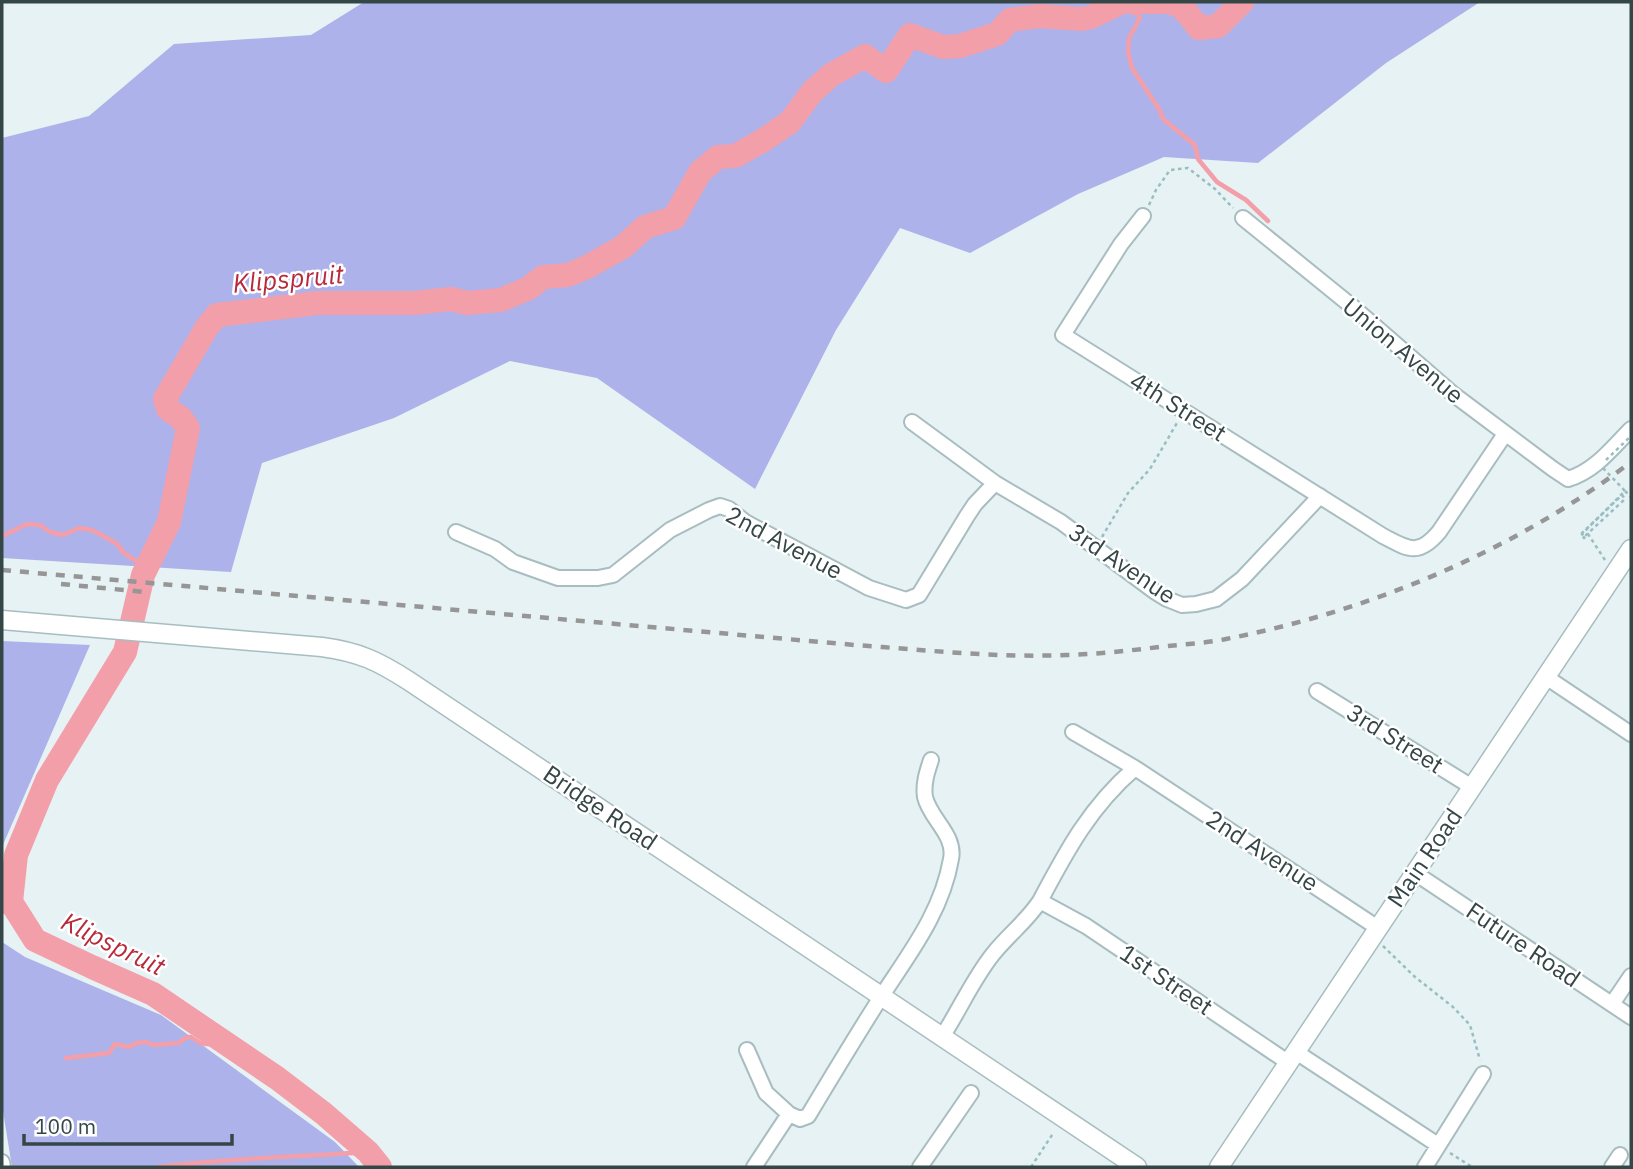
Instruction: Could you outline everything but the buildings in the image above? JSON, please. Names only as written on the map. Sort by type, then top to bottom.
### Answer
[{"type":"street","name":"4th Street","points":[[1143,216],[1121,244],[1063,335],[1382,536],[1409,549],[1419,549],[1429,544],[1505,434]]},
{"type":"street","name":"Union Avenue","points":[[1243,218],[1454,394],[1568,479],[1594,466],[1631,429]]},
{"type":"street","name":"3rd Avenue","points":[[912,422],[995,483],[1061,522],[1167,599],[1181,605],[1216,598],[1242,579],[1320,496]]},
{"type":"street","name":"2nd Avenue","points":[[456,532],[495,549],[513,562],[558,578],[598,578],[613,575],[670,530],[720,506],[869,588],[906,600],[919,595],[971,510],[995,483]]},
{"type":"street","name":"Main Road","points":[[1219,1167],[1631,549]]},
{"type":"street","name":"Bridge Road","points":[[2,620],[323,648],[375,661],[409,681],[1137,1167]]},
{"type":"street","points":[[1546,677],[1631,734]]},
{"type":"street","name":"3rd Street","points":[[1317,691],[1472,787]]},
{"type":"street","name":"2nd Avenue","points":[[1073,732],[1135,768],[1376,932]]},
{"type":"street","points":[[747,1051],[766,1093],[789,1114],[800,1119],[808,1116],[928,924],[951,862],[951,846],[925,798],[925,777],[931,760]]},
{"type":"street","points":[[942,1037],[978,974],[1041,901],[1083,824],[1107,795],[1135,768]]},
{"type":"street","name":"Future Road","points":[[1415,873],[1631,1017]]},
{"type":"street","name":"1st Street","points":[[1041,901],[1086,926],[1292,1057],[1438,1145]]},
{"type":"street","points":[[1612,1004],[1631,976]]},
{"type":"street","points":[[1425,1167],[1483,1074]]},
{"type":"street","points":[[920,1167],[971,1093]]},
{"type":"street","points":[[754,1167],[789,1114]]},
{"type":"path","points":[[1143,216],[1170,170],[1188,168],[1215,189],[1243,218]]},
{"type":"path","points":[[1096,548],[1128,493],[1150,469],[1184,411]]},
{"type":"path","points":[[1606,460],[1631,436]]},
{"type":"path","points":[[1603,468],[1631,497]]},
{"type":"path","points":[[1617,570],[1607,563],[1588,534],[1584,538],[1581,534],[1589,526],[1597,519],[1606,511],[1622,495],[1625,499],[1584,537],[1582,534],[1599,517],[1608,508],[1625,491]]},
{"type":"path","points":[[1376,932],[1406,968],[1454,1007],[1471,1025],[1483,1074]]},
{"type":"path","points":[[1031,1167],[1063,1118]]},
{"type":"path","points":[[1438,1145],[1472,1167]]},
{"type":"shaded area","points":[[364,2],[1480,2],[1386,63],[1258,163],[1164,157],[1078,194],[970,253],[900,228],[836,330],[755,489],[597,378],[510,361],[394,418],[262,463],[231,572],[2,558],[2,138],[89,116],[174,44],[311,35]]},
{"type":"shaded area","points":[[2,641],[90,645],[2,847]]},
{"type":"shaded area","points":[[2,942],[25,957],[161,1015],[335,1142],[359,1167],[12,1167],[2,1105]]},
{"type":"waterway","name":"Klipspruit","points":[[1107,10],[1111,2]]},
{"type":"waterway","points":[[1124,2],[1140,18],[1129,38],[1128,52],[1132,68],[1163,119],[1195,145],[1198,159],[1217,182],[1246,200],[1268,221]]},
{"type":"waterway","name":"Klipspruit","points":[[380,1167],[368,1152],[323,1113],[277,1078],[153,994],[35,940],[11,902],[16,855],[47,780],[125,652],[143,575],[169,522],[188,428],[181,418],[168,409],[165,399],[207,327],[217,315],[317,303],[414,303],[451,299],[467,303],[501,300],[529,288],[543,277],[568,275],[623,247],[645,227],[674,218],[700,172],[718,157],[735,156],[790,122],[812,92],[831,75],[865,56],[886,71],[910,35],[943,47],[960,46],[997,34],[1010,20],[1040,16],[1081,19],[1124,2],[1171,2],[1184,9],[1199,28],[1218,26],[1242,2]]},
{"type":"waterway","points":[[2,536],[27,524],[40,525],[50,532],[63,535],[79,528],[92,530],[116,543],[124,553],[147,568]]},
{"type":"waterway","points":[[2,912],[15,908]]},
{"type":"waterway","points":[[66,1058],[109,1053],[115,1044],[129,1047],[147,1042],[153,1045],[179,1043],[191,1037],[200,1043],[226,1044]]},
{"type":"waterway","points":[[158,1167],[368,1152]]},
{"type":"railway","points":[[2,570],[855,645],[1014,655],[1092,654],[1226,639],[1334,612],[1387,594],[1489,550],[1539,523],[1631,462]]},
{"type":"railway","points":[[61,584],[145,592]]}]
